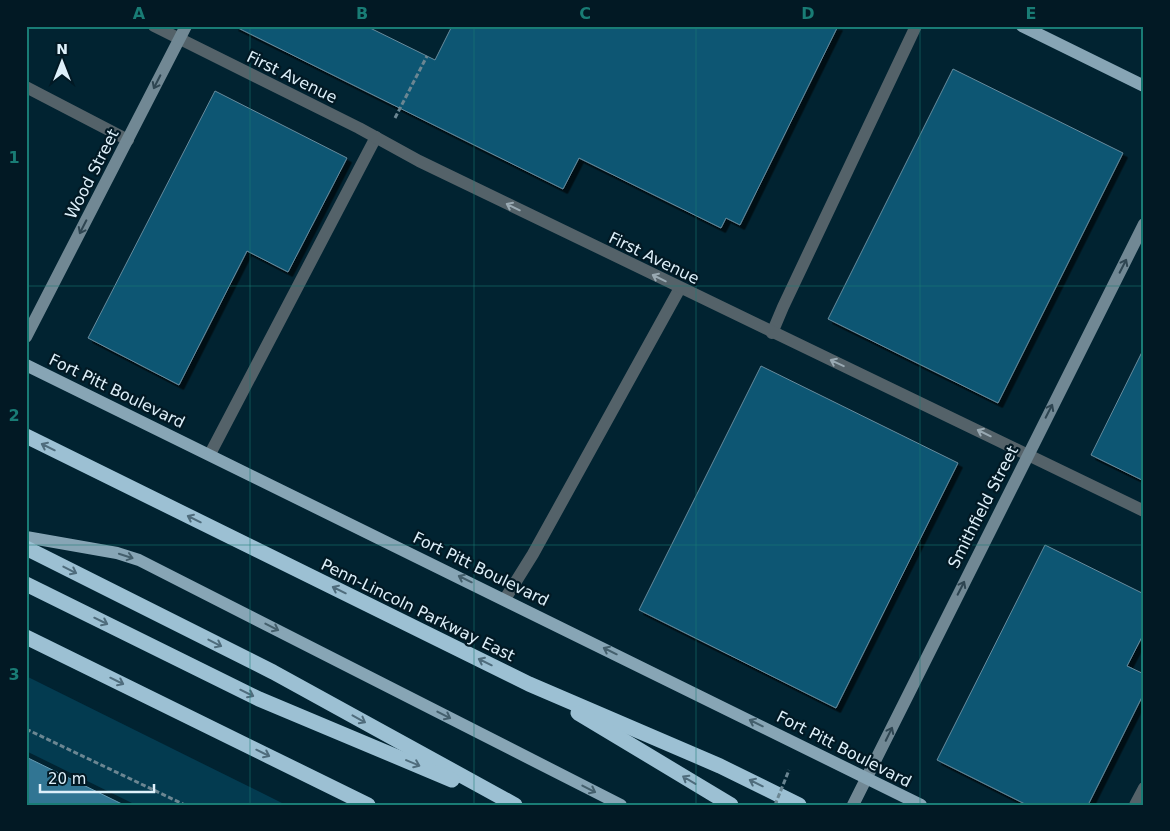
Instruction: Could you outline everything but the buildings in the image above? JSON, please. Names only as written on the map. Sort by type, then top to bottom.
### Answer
[{"type":"highway","name":"Penn-Lincoln Parkway East","points":[[26,436],[529,684],[720,766],[799,805]]},
{"type":"highway","points":[[26,548],[273,672],[513,805]]},
{"type":"highway","points":[[26,584],[260,699],[513,805]]},
{"type":"highway","points":[[26,637],[368,805]]},
{"type":"highway","points":[[529,684],[731,805]]},
{"type":"main road","name":"Wood Street","points":[[26,338],[186,26]]},
{"type":"main road","points":[[1022,26],[1144,86]]},
{"type":"main road","name":"Smithfield Street","points":[[853,803],[1144,224]]},
{"type":"main road","name":"Fort Pitt Boulevard","points":[[26,365],[920,805]]},
{"type":"main road","points":[[26,538],[117,553],[139,560],[621,805]]},
{"type":"street","name":"First Avenue","points":[[154,26],[380,139],[419,161],[1144,511]]},
{"type":"street","points":[[772,333],[916,26]]},
{"type":"street","points":[[26,87],[128,140]]},
{"type":"street","points":[[210,454],[380,139]]},
{"type":"street","points":[[505,600],[533,554],[680,288]]},
{"type":"street","points":[[1135,805],[1144,788]]},
{"type":"path","points":[[380,139],[427,56]]},
{"type":"path","points":[[26,729],[185,805]]},
{"type":"path","points":[[775,805],[789,770]]},
{"type":"shaded area","points":[[26,676],[286,805],[136,805],[26,751]]},
{"type":"shaded area","points":[[26,757],[124,805],[26,805]]}]
